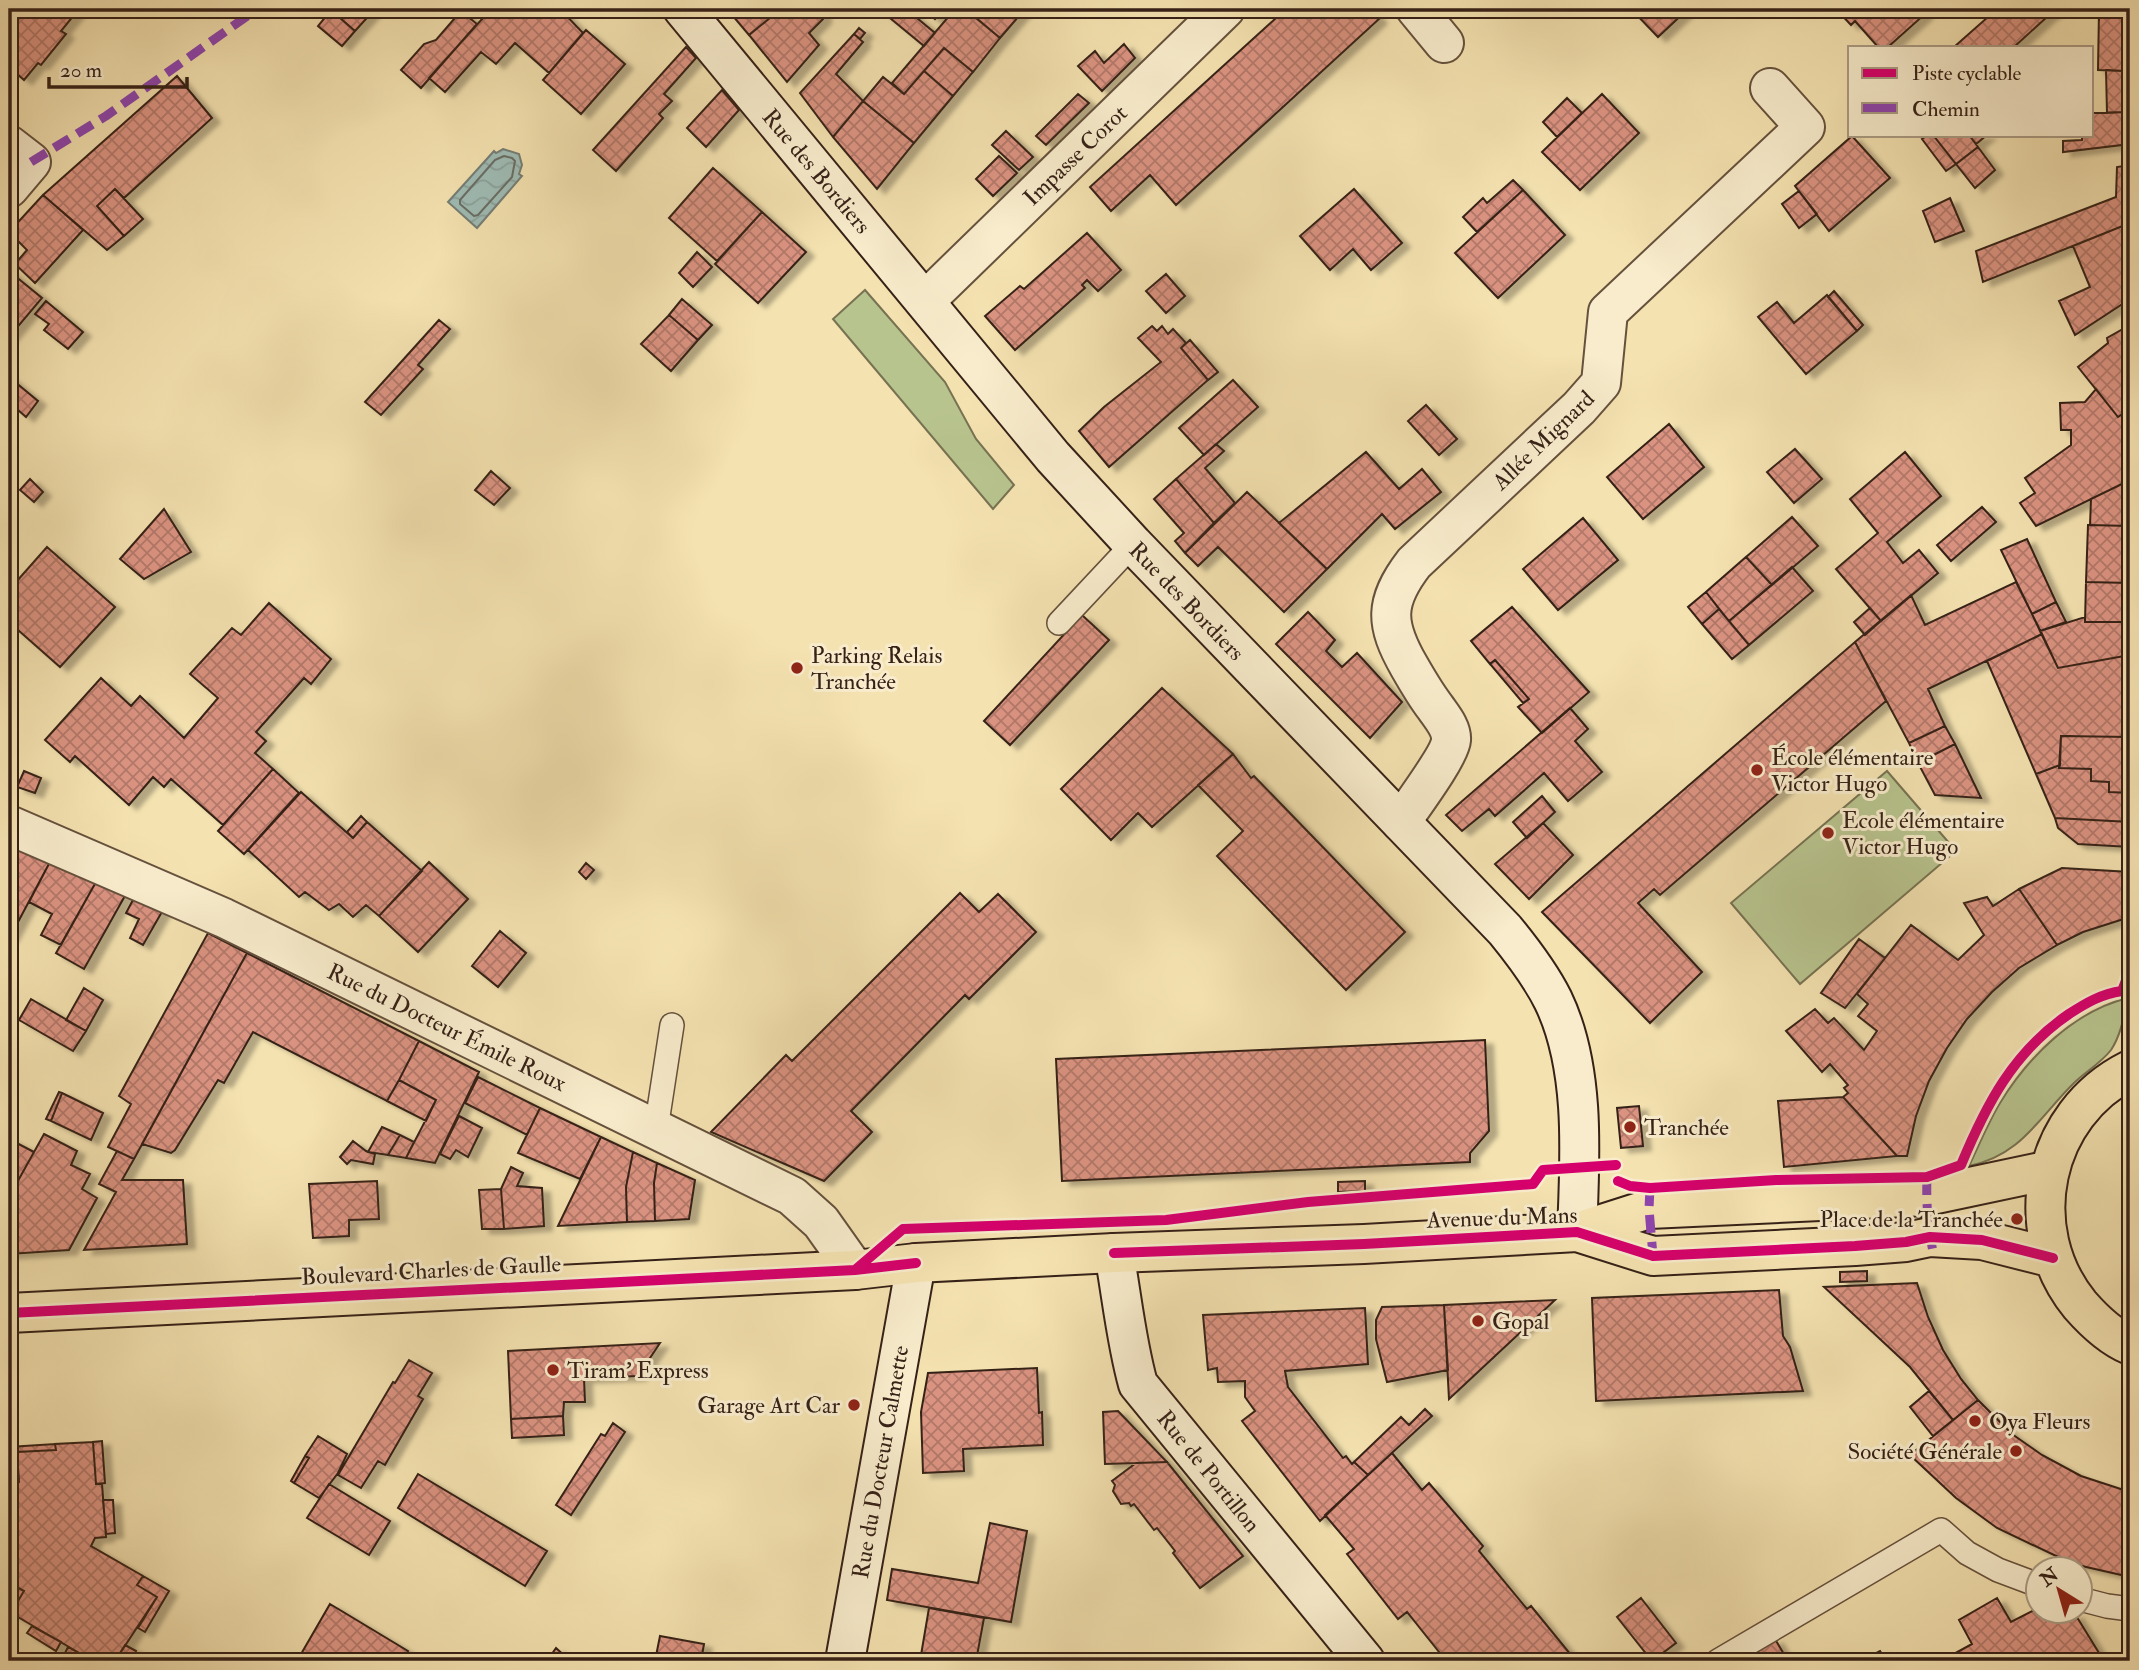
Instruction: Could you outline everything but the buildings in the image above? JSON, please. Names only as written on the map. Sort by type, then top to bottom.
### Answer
[{"type":"main road","points":[[2129,1069],[2086,1102],[2070,1123],[2050,1170],[2045,1199],[2046,1229],[2053,1258],[2069,1291],[2092,1319],[2130,1345]]},
{"type":"main road","name":"Avenue du Mans","points":[[855,1270],[916,1263],[1577,1232],[1649,1209],[1927,1196],[2050,1170]]},
{"type":"main road","name":"Avenue du Mans","points":[[1577,1232],[1653,1256],[1855,1246],[1906,1242],[1930,1237],[1982,1240],[2053,1258]]},
{"type":"main road","name":"Boulevard Charles de Gaulle","points":[[9,1313],[855,1270]]},
{"type":"street","name":"Rue des Bordiers","points":[[683,9],[1068,474],[1505,929],[1533,965],[1554,1001],[1568,1041],[1577,1089],[1577,1232]]},
{"type":"street","name":"Impasse Corot","points":[[925,301],[1225,9]]},
{"type":"street","points":[[1416,9],[1444,43]]},
{"type":"street","name":"Allée Mignard","points":[[1401,822],[1446,754],[1451,739],[1447,724],[1426,695],[1395,641],[1391,620],[1392,602],[1399,582],[1414,563],[1579,408],[1601,383],[1608,312],[1805,127],[1770,88]]},
{"type":"street","name":"Rue du Docteur Émile Roux","points":[[9,825],[224,918],[792,1196],[821,1222],[855,1270]]},
{"type":"street","name":"Rue de Portillon","points":[[1114,1253],[1129,1352],[1138,1384],[1365,1661]]},
{"type":"street","name":"Rue du Docteur Calmette","points":[[845,1661],[916,1263]]},
{"type":"lane","points":[[1059,623],[1133,544]]},
{"type":"lane","points":[[656,1129],[672,1024]]},
{"type":"lane","points":[[1718,1661],[1941,1530],[1967,1553],[1998,1570],[2024,1580]]},
{"type":"lane","points":[[2094,1603],[2130,1609]]},
{"type":"green space","points":[[865,290],[945,382],[976,439],[1014,485],[993,509],[833,319]]},
{"type":"green space","points":[[1887,771],[1956,851],[1800,984],[1731,903]]},
{"type":"green space","points":[[2128,998],[2120,1032],[2107,1055],[2074,1083],[2016,1144],[1987,1161],[1969,1166],[2000,1103],[2039,1053],[2054,1038],[2089,1013]]},
{"type":"water","points":[[503,149],[519,154],[522,165],[519,174],[522,176],[477,228],[448,202],[494,151],[496,153]]},
{"type":"marked path","points":[[31,162],[106,116],[257,9]]},
{"type":"marked path","points":[[1927,1177],[1928,1217],[1934,1256]]},
{"type":"marked path","points":[[1650,1188],[1653,1256]]},
{"type":"cycle path","points":[[1618,1181],[1630,1186],[1650,1188],[1776,1180],[1927,1177],[1961,1165],[1991,1101],[2003,1081],[2032,1045],[2069,1014],[2107,994],[2122,991],[2130,970]]},
{"type":"cycle path","points":[[855,1270],[903,1229],[1166,1220],[1308,1202],[1533,1184],[1543,1170],[1616,1165]]},
{"type":"cycle path","points":[[1114,1253],[1364,1244],[1577,1232],[1653,1256],[1855,1246],[1906,1242],[1930,1237],[1982,1240],[2053,1258]]},
{"type":"cycle path","points":[[9,1313],[855,1270],[916,1263]]},
{"type":"place","name":"Parking Relais Tranchée","points":[[797,668]]},
{"type":"place","name":"École élémentaire Victor Hugo","points":[[1757,770]]},
{"type":"place","name":"Ecole élémentaire Victor Hugo","points":[[1828,833]]},
{"type":"place","name":"Tranchée","points":[[1630,1127]]},
{"type":"place","name":"Place de la Tranchée","points":[[2017,1219]]},
{"type":"place","name":"Gopal","points":[[1478,1321]]},
{"type":"place","name":"Tiram' Express","points":[[553,1370]]},
{"type":"place","name":"Garage Art Car","points":[[854,1405]]},
{"type":"place","name":"Oya Fleurs","points":[[1975,1421]]},
{"type":"place","name":"Société Générale","points":[[2016,1451]]}]
